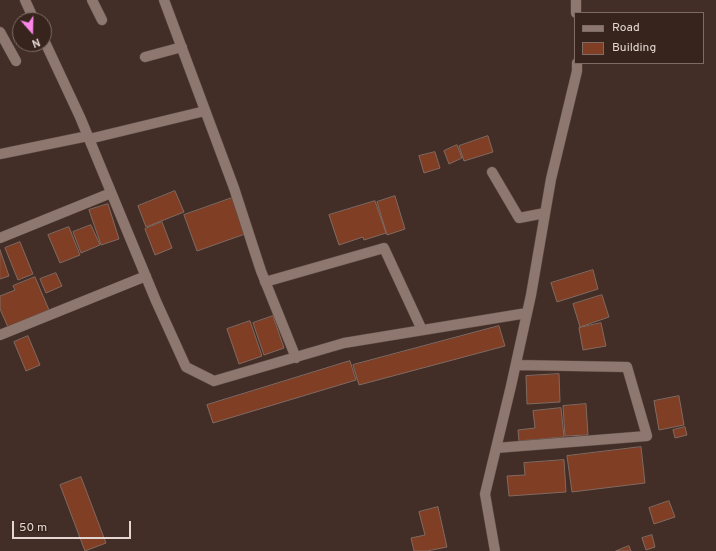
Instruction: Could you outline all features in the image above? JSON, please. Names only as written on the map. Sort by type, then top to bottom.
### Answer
[{"type":"street","points":[[25,0],[30,12]]},
{"type":"street","points":[[92,0],[102,20]]},
{"type":"street","points":[[164,0],[234,188],[265,282],[296,358]]},
{"type":"street","points":[[576,0],[576,12]]},
{"type":"street","points":[[0,32],[16,61]]},
{"type":"street","points":[[145,57],[182,47]]},
{"type":"street","points":[[49,52],[112,192],[146,276],[186,367],[214,381],[344,343],[527,313]]},
{"type":"street","points":[[495,551],[485,494],[516,365],[551,179],[577,71],[576,64]]},
{"type":"street","points":[[0,154],[88,137],[205,111]]},
{"type":"street","points":[[492,172],[519,218],[545,213]]},
{"type":"street","points":[[0,238],[112,192]]},
{"type":"street","points":[[265,282],[384,248],[422,330]]},
{"type":"street","points":[[0,335],[146,276]]},
{"type":"street","points":[[496,448],[647,436],[627,367],[516,365]]},
{"type":"building","points":[[488,136],[493,152],[464,161],[459,146]]},
{"type":"building","points":[[457,145],[462,158],[449,164],[444,151]]},
{"type":"building","points":[[435,152],[440,168],[424,173],[419,156]]},
{"type":"building","points":[[175,191],[184,212],[146,227],[138,206]]},
{"type":"building","points":[[395,196],[405,229],[387,235],[377,202]]},
{"type":"building","points":[[232,198],[245,234],[197,251],[184,215]]},
{"type":"building","points":[[375,201],[386,233],[364,240],[363,237],[339,245],[329,215]]},
{"type":"building","points":[[108,204],[119,239],[101,245],[89,210]]},
{"type":"building","points":[[162,222],[172,248],[155,255],[145,229]]},
{"type":"building","points":[[91,225],[100,245],[81,253],[73,232]]},
{"type":"building","points":[[69,227],[80,255],[60,263],[48,235]]},
{"type":"building","points":[[20,242],[33,274],[18,280],[5,248]]},
{"type":"building","points":[[0,250],[9,276],[0,279]]},
{"type":"building","points":[[593,270],[598,289],[557,302],[551,283]]},
{"type":"building","points":[[56,273],[62,286],[46,293],[40,279]]},
{"type":"building","points":[[35,277],[49,310],[8,327],[0,309],[0,296],[15,290],[13,286]]},
{"type":"building","points":[[602,295],[609,317],[580,327],[573,304]]},
{"type":"building","points":[[273,316],[284,348],[264,355],[253,323]]},
{"type":"building","points":[[250,321],[262,356],[239,364],[227,329]]},
{"type":"building","points":[[601,323],[606,346],[583,350],[579,328]]},
{"type":"building","points":[[499,326],[505,346],[359,385],[353,365]]},
{"type":"building","points":[[28,336],[40,365],[26,371],[14,342]]},
{"type":"building","points":[[350,361],[356,380],[213,423],[207,405]]},
{"type":"building","points":[[559,374],[560,402],[527,404],[526,376]]},
{"type":"building","points":[[679,396],[684,425],[659,430],[654,401]]},
{"type":"building","points":[[586,404],[588,435],[565,436],[563,406]]},
{"type":"building","points":[[561,408],[564,437],[519,441],[518,430],[535,428],[533,411]]},
{"type":"building","points":[[685,427],[687,435],[675,438],[673,430]]},
{"type":"building","points":[[641,447],[645,483],[572,492],[567,456]]},
{"type":"building","points":[[564,460],[566,492],[509,496],[507,476],[525,475],[524,463]]},
{"type":"building","points":[[81,477],[106,543],[85,551],[60,485]]},
{"type":"building","points":[[669,501],[675,517],[654,524],[649,508]]},
{"type":"building","points":[[438,507],[447,547],[427,551],[414,551],[411,538],[425,535],[419,512]]},
{"type":"building","points":[[652,535],[655,547],[646,550],[642,538]]},
{"type":"building","points":[[629,546],[631,551],[616,551]]}]
